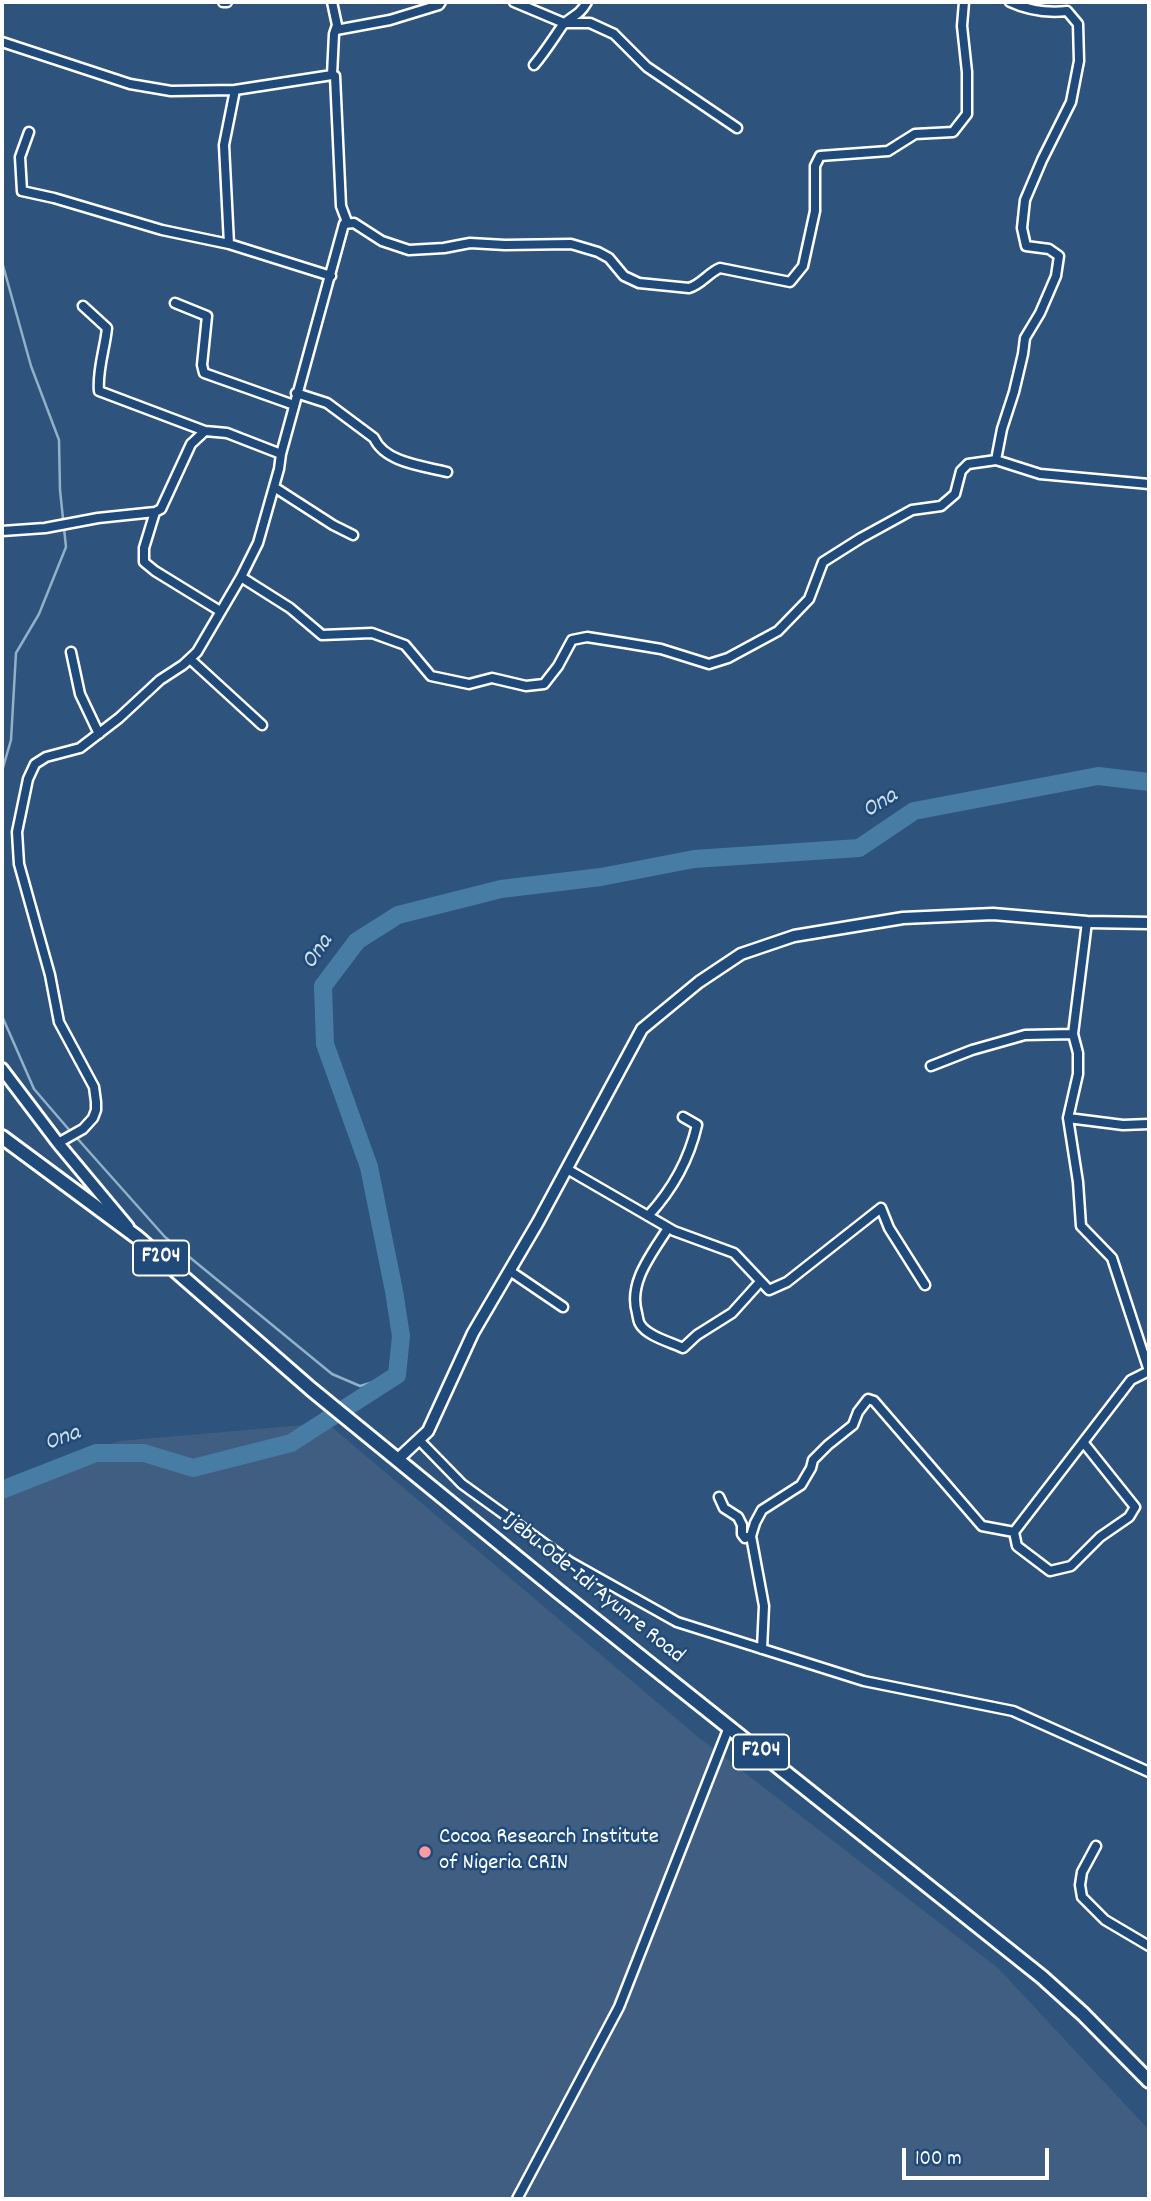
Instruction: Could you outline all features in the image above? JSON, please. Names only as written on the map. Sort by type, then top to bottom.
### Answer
[{"type":"main road","points":[[2,1069],[58,1143],[137,1237]]},
{"type":"main road","name":"Ijebu Ode-Idi Ayunre Road","points":[[2,1137],[137,1237],[311,1389],[558,1591],[1042,1977],[1149,2081]]},
{"type":"street","points":[[332,2],[336,30],[332,75],[335,76],[341,206],[347,222]]},
{"type":"street","points":[[336,30],[390,20],[439,5],[441,2]]},
{"type":"street","points":[[514,2],[564,23],[590,23],[614,34],[647,67],[737,128]]},
{"type":"street","points":[[534,65],[549,48],[564,23],[580,14],[587,2]]},
{"type":"street","points":[[347,222],[354,223],[387,244],[409,250],[470,243],[571,244],[609,258],[624,276],[639,283],[690,288],[720,268],[790,282],[803,266],[815,212],[815,166],[820,156],[888,151],[915,134],[953,132],[967,114],[967,72],[962,26],[964,2]]},
{"type":"street","points":[[996,460],[1023,354],[1024,338],[1040,313],[1056,276],[1059,256],[1049,249],[1026,246],[1022,228],[1025,200],[1071,102],[1079,61],[1078,24],[1067,11],[1049,13],[1010,2]]},
{"type":"street","points":[[2,42],[130,84],[171,91],[235,90],[332,75]]},
{"type":"street","points":[[229,244],[224,145],[235,90]]},
{"type":"street","points":[[29,132],[20,157],[22,191],[163,230],[229,244],[331,276]]},
{"type":"street","points":[[58,1143],[83,1129],[96,1110],[94,1087],[60,1022],[19,864],[17,832],[28,779],[35,764],[46,757],[80,748],[160,680],[190,659],[197,652],[241,578],[258,543],[296,393],[331,276],[342,229],[347,222]]},
{"type":"street","points":[[175,303],[207,316],[202,365],[204,373],[294,405]]},
{"type":"street","points":[[83,306],[107,328],[106,349],[97,377],[99,391],[205,431],[227,433],[281,454]]},
{"type":"street","points":[[296,393],[327,404],[398,459],[447,472]]},
{"type":"street","points":[[2,531],[45,528],[98,518],[155,512],[161,509],[191,444],[205,431]]},
{"type":"street","points":[[241,578],[290,608],[321,635],[372,633],[405,645],[431,676],[469,684],[492,678],[526,686],[544,684],[558,666],[572,640],[587,637],[662,649],[709,664],[728,657],[778,631],[809,599],[823,562],[912,509],[941,506],[955,494],[961,471],[968,464],[996,460],[1040,474],[1149,484]]},
{"type":"street","points":[[274,486],[353,536]]},
{"type":"street","points":[[155,512],[144,548],[144,562],[220,611]]},
{"type":"street","points":[[71,652],[80,694],[99,734]]},
{"type":"street","points":[[190,659],[262,725]]},
{"type":"street","points":[[398,1459],[428,1431],[473,1333],[567,1169],[642,1029],[699,982],[741,954],[794,936],[903,918],[993,914],[1087,922],[1149,923]]},
{"type":"street","points":[[1083,1442],[1135,1507],[1129,1517],[1100,1537],[1071,1566],[1050,1571],[1017,1546],[1014,1532],[1130,1380],[1149,1371],[1112,1258],[1081,1226],[1078,1182],[1068,1118],[1078,1074],[1078,1053],[1073,1034],[1087,922]]},
{"type":"street","points":[[931,1066],[972,1050],[1025,1035],[1073,1034]]},
{"type":"street","points":[[648,1216],[682,1171],[693,1142],[698,1125],[683,1116]]},
{"type":"street","points":[[1068,1118],[1123,1125],[1149,1124]]},
{"type":"street","points":[[567,1169],[668,1228],[734,1253],[769,1290],[787,1282],[881,1208],[889,1228],[925,1285]]},
{"type":"street","points":[[668,1228],[636,1284],[634,1301],[640,1324],[651,1334],[683,1348],[697,1335],[732,1313],[760,1282]]},
{"type":"street","points":[[510,1271],[563,1307]]},
{"type":"street","points":[[762,1649],[764,1605],[751,1536],[755,1523],[762,1510],[801,1485],[813,1460],[853,1425],[858,1412],[868,1399],[874,1401],[982,1526],[1014,1532]]},
{"type":"street","points":[[420,1441],[462,1484],[570,1562],[677,1622],[864,1681],[1013,1711],[1149,1772]]},
{"type":"street","points":[[719,1497],[724,1508],[737,1517],[745,1538],[751,1536]]},
{"type":"street","points":[[517,2199],[619,2007],[729,1727]]},
{"type":"street","points":[[1096,1846],[1082,1872],[1082,1897],[1105,1920],[1149,1946]]},
{"type":"shaded area","name":"Cocoa Research Institute of Nigeria CRIN","points":[[327,1423],[697,1736],[998,1968],[1149,2130],[1149,2199],[2,2199],[2,1484],[119,1441]]},
{"type":"waterway","points":[[2,262],[31,366],[59,440],[60,490],[66,547],[39,614],[16,653],[11,740],[2,771]]},
{"type":"waterway","name":"Ona","points":[[2,1490],[96,1453],[144,1453],[193,1468],[291,1443],[397,1375],[401,1336],[394,1291],[369,1167],[325,1044],[323,986],[357,941],[398,915],[501,889],[601,877],[694,859],[859,848],[914,811],[1098,776],[1149,782]]},
{"type":"waterway","points":[[2,1016],[34,1089],[71,1132]]},
{"type":"waterway","points":[[76,1137],[165,1237],[332,1374],[360,1386],[397,1375]]},
{"type":"place","name":"Cocoa Research Institute of Nigeria CRIN","points":[[425,1852]]}]
